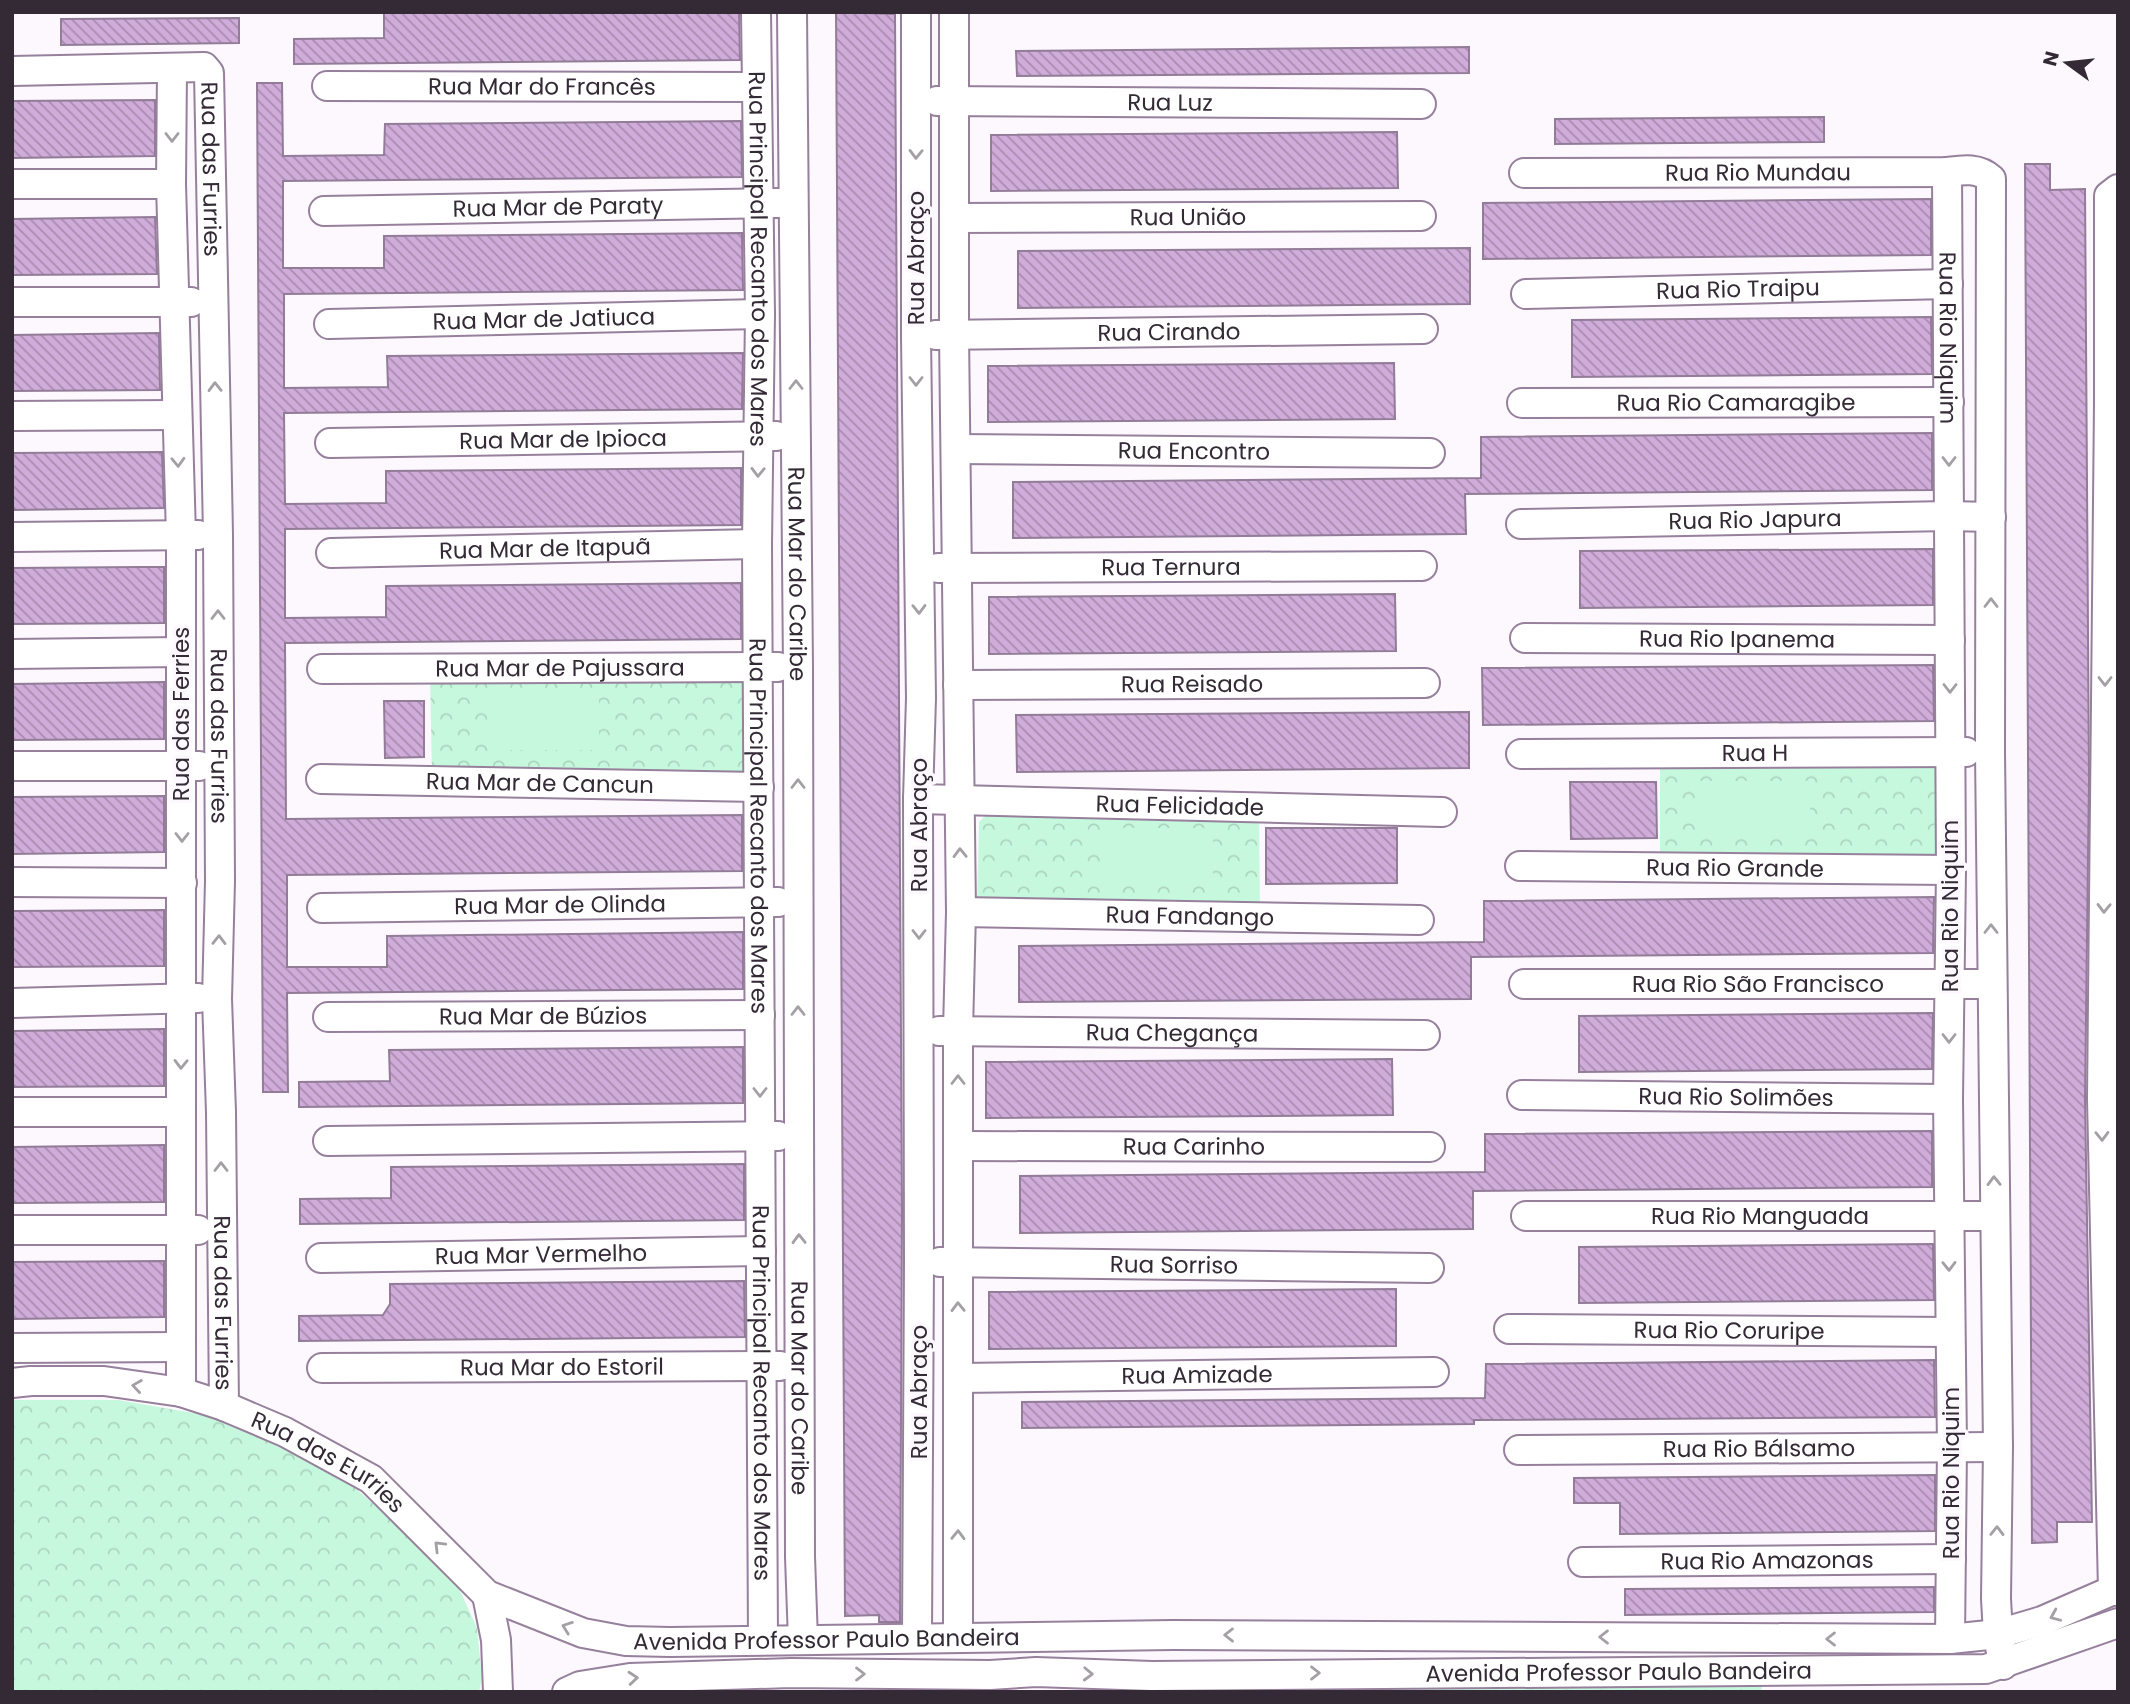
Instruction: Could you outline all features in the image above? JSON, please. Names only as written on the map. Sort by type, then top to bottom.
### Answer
[{"type":"street","name":"Rua Principal Recanto dos Mares","points":[[756,12],[760,314],[757,544],[763,1640]]},
{"type":"street","name":"Rua Mar do Caribe","points":[[792,12],[798,668],[800,1557],[803,1640]]},
{"type":"street","name":"Rua Abraço","points":[[916,12],[916,337],[921,698],[918,799],[917,1637]]},
{"type":"street","name":"Rua Abraço","points":[[954,12],[954,334],[961,912],[958,1031],[958,1637]]},
{"type":"street","name":"Rua das Furries","points":[[172,69],[204,67],[209,74],[218,535],[220,881],[217,999],[224,1406]]},
{"type":"street","points":[[12,71],[172,69]]},
{"type":"street","name":"Rua das Ferries","points":[[172,69],[171,184],[181,536],[181,1392]]},
{"type":"street","name":"Rua Mar do Francês","points":[[327,86],[757,87]]},
{"type":"street","name":"Rua Luz","points":[[917,102],[956,100],[1422,104]]},
{"type":"street","name":"Rua Rio Mundau","points":[[1524,173],[1947,172],[1969,169],[1987,174],[1990,179]]},
{"type":"street","name":"Rua Rio Niquim","points":[[1947,172],[1951,870],[1948,1099],[1952,1447],[1950,1639]]},
{"type":"street","name":"Rua Rio Niquim","points":[[1990,179],[1990,752],[1994,1216],[1998,1634],[2003,1665]]},
{"type":"street","points":[[12,184],[171,184]]},
{"type":"street","points":[[2113,193],[2110,1099],[2115,1590]]},
{"type":"street","name":"Rua Mar de Paraty","points":[[324,211],[795,203]]},
{"type":"street","name":"Rua União","points":[[955,218],[1422,216]]},
{"type":"street","name":"Rua Rio Traipu","points":[[1526,294],[1948,284]]},
{"type":"street","points":[[12,302],[214,301]]},
{"type":"street","name":"Rua Mar de Jatiuca","points":[[329,324],[760,314]]},
{"type":"street","name":"Rua Cirando","points":[[916,337],[954,334],[1423,329]]},
{"type":"street","name":"Rua Rio Camaragibe","points":[[1522,404],[1949,402]]},
{"type":"street","points":[[12,416],[177,415]]},
{"type":"street","name":"Rua Mar de Ipioca","points":[[330,443],[796,435]]},
{"type":"street","name":"Rua Encontro","points":[[956,449],[1430,453]]},
{"type":"street","name":"Rua Rio Japura","points":[[1521,524],[1991,517]]},
{"type":"street","points":[[12,537],[218,535]]},
{"type":"street","name":"Rua Mar de Itapuã","points":[[331,553],[757,544]]},
{"type":"street","name":"Rua Ternura","points":[[918,569],[957,566],[1422,566]]},
{"type":"street","name":"Rua Rio Ipanema","points":[[1525,638],[1950,640]]},
{"type":"street","points":[[12,653],[181,652]]},
{"type":"street","name":"Rua Mar de Pajussara","points":[[323,669],[798,668]]},
{"type":"street","name":"Rua Reisado","points":[[958,685],[1425,682]]},
{"type":"street","name":"Rua H","points":[[1521,754],[1990,752]]},
{"type":"street","points":[[12,766],[219,766]]},
{"type":"street","name":"Rua Mar de Cancun","points":[[321,779],[759,787]]},
{"type":"street","name":"Rua Felicidade","points":[[918,799],[1443,812]]},
{"type":"street","name":"Rua Rio Grande","points":[[1520,866],[1951,870]]},
{"type":"street","points":[[12,882],[182,883]]},
{"type":"street","name":"Rua Mar de Olinda","points":[[322,908],[798,902]]},
{"type":"street","name":"Rua Fandango","points":[[961,912],[1419,920]]},
{"type":"street","name":"Rua Rio São Francisco","points":[[1524,984],[1992,984]]},
{"type":"street","points":[[12,1003],[217,999]]},
{"type":"street","name":"Rua Mar de Búzios","points":[[328,1017],[760,1015]]},
{"type":"street","name":"Rua Chegança","points":[[918,1030],[1425,1035]]},
{"type":"street","name":"Rua Rio Solimões","points":[[1522,1095],[1948,1099]]},
{"type":"street","points":[[12,1112],[180,1112]]},
{"type":"street","points":[[328,1141],[798,1136]]},
{"type":"street","name":"Rua Carinho","points":[[958,1146],[1430,1146]]},
{"type":"street","name":"Rua Rio Manguada","points":[[1526,1216],[1994,1216]]},
{"type":"street","points":[[12,1230],[221,1230]]},
{"type":"street","name":"Rua Mar Vermelho","points":[[321,1258],[761,1251]]},
{"type":"street","name":"Rua Sorriso","points":[[919,1262],[1429,1268]]},
{"type":"street","name":"Rua Rio Coruripe","points":[[1509,1329],[1950,1332]]},
{"type":"street","points":[[12,1348],[181,1354]]},
{"type":"street","name":"Rua Mar do Estoril","points":[[322,1368],[800,1367]]},
{"type":"street","name":"Rua Amizade","points":[[959,1378],[1434,1372]]},
{"type":"street","name":"Rua das Eurries","points":[[12,1384],[31,1381],[104,1381],[181,1392],[224,1406],[285,1432],[371,1479],[487,1595]]},
{"type":"street","name":"Rua Rio Bálsamo","points":[[1519,1450],[1998,1447]]},
{"type":"street","points":[[919,1491],[959,1490]]},
{"type":"street","points":[[763,1560],[800,1557]]},
{"type":"street","name":"Rua Rio Amazonas","points":[[1583,1562],[1951,1559]]},
{"type":"street","name":"Avenida Professor Paulo Bandeira","points":[[487,1595],[583,1633],[626,1641],[1164,1635],[1950,1639],[1998,1634],[2042,1621],[2115,1590]]},
{"type":"street","points":[[487,1595],[496,1640],[498,1692]]},
{"type":"street","name":"Avenida Professor Paulo Bandeira","points":[[566,1692],[580,1686],[630,1678],[791,1673],[990,1683],[1152,1684],[1986,1669],[2118,1623]]},
{"type":"street","points":[[1164,1635],[1185,1683]]},
{"type":"street","points":[[1152,1684],[1164,1635]]},
{"type":"green space","points":[[430,678],[747,679],[745,774],[432,774]]},
{"type":"green space","points":[[489,695],[599,695],[599,750],[489,750]]},
{"type":"green space","points":[[1660,761],[1937,765],[1940,853],[1933,860],[1660,856]]},
{"type":"green space","points":[[1700,781],[1810,781],[1810,836],[1700,836]]},
{"type":"green space","points":[[985,816],[1259,816],[1260,911],[977,906],[979,822]]},
{"type":"green space","points":[[1103,828],[1213,828],[1213,884],[1104,884]]},
{"type":"green space","points":[[12,1400],[118,1400],[205,1415],[274,1438],[355,1488],[421,1545],[456,1582],[477,1628],[482,1678],[479,1692],[12,1692]]},
{"type":"green space","points":[[1763,1682],[1761,1692],[1199,1691],[1205,1686]]},
{"type":"building","points":[[384,12],[739,12],[740,60],[294,64],[294,39],[384,38]]},
{"type":"building","points":[[836,12],[895,14],[902,1211],[900,1622],[879,1622],[879,1615],[845,1616]]},
{"type":"building","points":[[239,18],[239,43],[61,45],[61,19]]},
{"type":"building","points":[[1469,47],[1469,73],[1017,76],[1016,51]]},
{"type":"building","points":[[257,83],[282,83],[283,156],[384,155],[385,124],[741,121],[742,177],[283,181],[283,268],[384,268],[384,236],[742,233],[743,290],[284,294],[284,388],[388,387],[387,356],[743,353],[742,409],[284,413],[285,504],[386,503],[386,471],[741,468],[741,525],[285,529],[285,618],[386,617],[386,586],[741,583],[741,639],[285,643],[286,819],[742,815],[742,871],[287,875],[287,967],[387,967],[387,936],[743,932],[743,989],[287,993],[288,1092],[263,1092]]},
{"type":"building","points":[[155,100],[155,156],[12,158],[12,101]]},
{"type":"building","points":[[1824,117],[1824,142],[1555,144],[1555,119]]},
{"type":"building","points":[[1397,132],[1398,188],[991,191],[991,135]]},
{"type":"building","points":[[2025,164],[2050,164],[2050,190],[2085,189],[2089,780],[2085,1099],[2092,1522],[2057,1522],[2057,1542],[2032,1543]]},
{"type":"building","points":[[1931,199],[1931,255],[1483,259],[1483,203]]},
{"type":"building","points":[[155,217],[157,274],[12,275],[12,219]]},
{"type":"building","points":[[1470,248],[1470,304],[1018,308],[1018,251]]},
{"type":"building","points":[[1931,317],[1932,374],[1572,377],[1572,320]]},
{"type":"building","points":[[159,333],[160,390],[12,391],[12,335]]},
{"type":"building","points":[[1394,363],[1395,419],[988,422],[988,366]]},
{"type":"building","points":[[1932,433],[1932,490],[1465,494],[1466,534],[1013,538],[1013,482],[1481,478],[1481,437]]},
{"type":"building","points":[[162,452],[164,508],[12,510],[12,453]]},
{"type":"building","points":[[1933,549],[1933,605],[1580,608],[1580,551]]},
{"type":"building","points":[[164,567],[164,623],[12,624],[12,568]]},
{"type":"building","points":[[1395,594],[1396,651],[989,654],[989,597]]},
{"type":"building","points":[[1933,665],[1934,721],[1483,725],[1482,668]]},
{"type":"building","points":[[164,682],[164,739],[12,740],[12,684]]},
{"type":"building","points":[[384,701],[424,701],[424,757],[385,758]]},
{"type":"building","points":[[1469,712],[1469,768],[1017,772],[1016,715]]},
{"type":"building","points":[[1570,782],[1656,782],[1657,838],[1571,839]]},
{"type":"building","points":[[164,796],[164,852],[12,854],[12,797]]},
{"type":"building","points":[[1266,828],[1397,828],[1397,883],[1266,884]]},
{"type":"building","points":[[1934,897],[1933,953],[1471,957],[1471,999],[1019,1002],[1019,946],[1484,942],[1484,901]]},
{"type":"building","points":[[164,910],[164,966],[12,967],[12,911]]},
{"type":"building","points":[[1933,1013],[1932,1069],[1579,1072],[1579,1016]]},
{"type":"building","points":[[164,1029],[164,1086],[12,1087],[12,1031]]},
{"type":"building","points":[[743,1047],[743,1103],[299,1107],[299,1082],[390,1081],[389,1050]]},
{"type":"building","points":[[1392,1059],[1393,1115],[986,1118],[986,1062]]},
{"type":"building","points":[[1932,1131],[1932,1187],[1473,1191],[1473,1229],[1020,1233],[1020,1176],[1485,1172],[1485,1134]]},
{"type":"building","points":[[164,1145],[164,1202],[12,1203],[12,1147]]},
{"type":"building","points":[[744,1164],[744,1220],[300,1224],[300,1199],[391,1198],[391,1167]]},
{"type":"building","points":[[1933,1244],[1934,1300],[1579,1303],[1579,1247]]},
{"type":"building","points":[[164,1261],[164,1317],[12,1319],[12,1262]]},
{"type":"building","points":[[744,1281],[745,1337],[299,1341],[299,1316],[383,1315],[390,1304],[390,1284]]},
{"type":"building","points":[[1396,1289],[1396,1346],[989,1349],[989,1292]]},
{"type":"building","points":[[1934,1360],[1935,1417],[1474,1420],[1474,1424],[1022,1428],[1022,1402],[1485,1398],[1486,1364]]},
{"type":"building","points":[[1935,1475],[1935,1531],[1620,1534],[1620,1503],[1574,1503],[1574,1478]]},
{"type":"building","points":[[1934,1587],[1934,1612],[1625,1615],[1625,1589]]}]
